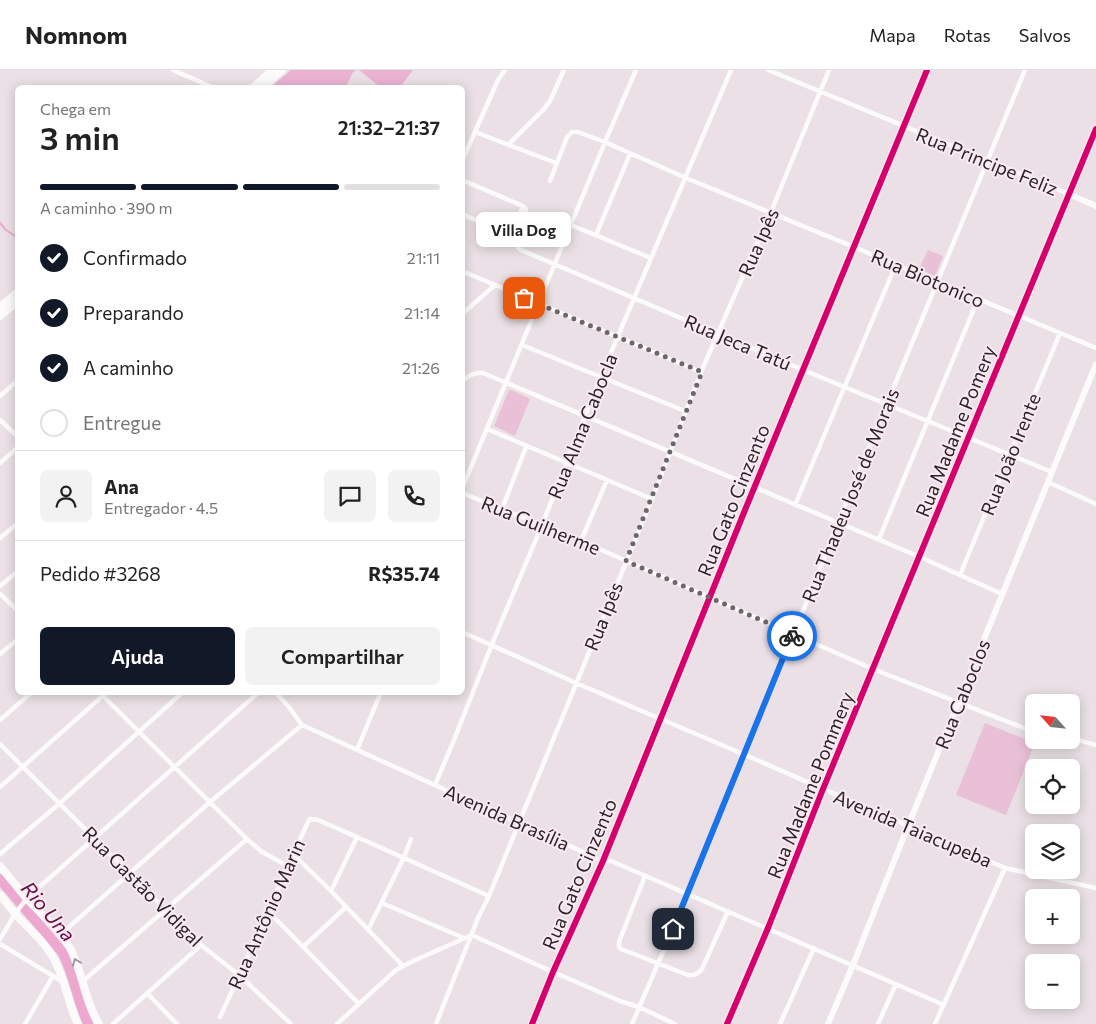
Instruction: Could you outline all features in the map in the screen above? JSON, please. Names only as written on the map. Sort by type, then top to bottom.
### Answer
[{"type":"highway","points":[[256,85],[272,70]]},
{"type":"highway","points":[[265,85],[282,70]]},
{"type":"highway","points":[[0,307],[15,294]]},
{"type":"highway","points":[[0,316],[15,304]]},
{"type":"highway","points":[[0,866],[26,899],[61,934],[72,950],[92,1010],[99,1024]]},
{"type":"highway","points":[[0,895],[54,959],[60,970],[78,1024]]},
{"type":"street","points":[[173,70],[207,85]]},
{"type":"street","points":[[465,155],[498,80],[505,70]]},
{"type":"street","points":[[508,144],[550,101],[564,70]]},
{"type":"street","points":[[465,482],[636,70]]},
{"type":"street","name":"Rua Alma Cabocla","points":[[434,785],[542,525],[601,376],[731,70]]},
{"type":"street","name":"Rua Principe Feliz","points":[[768,70],[1096,206]]},
{"type":"street","name":"Rua Ipês","points":[[436,1024],[652,499],[718,333],[771,212],[829,70]]},
{"type":"street","name":"Rua Gato Cinzento","points":[[532,1024],[602,861],[754,487],[927,70]]},
{"type":"street","name":"Rua Thadeu José de Morais","points":[[632,1024],[688,894],[886,404],[1025,70]]},
{"type":"street","points":[[1019,316],[1096,128]]},
{"type":"street","name":"Rua Biotonico","points":[[556,163],[567,137],[575,131],[1096,348]]},
{"type":"street","points":[[476,132],[556,163],[550,180]]},
{"type":"street","points":[[596,235],[630,154]]},
{"type":"street","points":[[465,181],[526,209],[517,238],[465,215]]},
{"type":"street","points":[[511,235],[522,206]]},
{"type":"street","points":[[571,225],[651,258]]},
{"type":"street","name":"Rua Jeca Tatú","points":[[517,238],[518,248],[803,370],[1052,472]]},
{"type":"street","points":[[795,505],[896,264]]},
{"type":"street","points":[[465,272],[702,372]]},
{"type":"street","points":[[465,311],[495,285]]},
{"type":"street","points":[[879,539],[978,299]]},
{"type":"street","name":"Rua Madame Pomery","points":[[920,557],[1019,316]]},
{"type":"street","name":"Rua João Irente","points":[[960,575],[1060,333]]},
{"type":"street","points":[[522,345],[686,411]]},
{"type":"street","name":"Rua Caboclos","points":[[828,1024],[1096,364]]},
{"type":"street","points":[[465,378],[478,372],[483,373],[879,539],[1002,594]]},
{"type":"street","points":[[0,396],[15,383]]},
{"type":"street","points":[[0,420],[15,434]]},
{"type":"street","points":[[487,429],[652,499]]},
{"type":"street","points":[[502,510],[526,447]]},
{"type":"street","points":[[0,463],[15,450]]},
{"type":"street","points":[[582,542],[607,480]]},
{"type":"street","points":[[1048,482],[1096,504]]},
{"type":"street","name":"Rua Guilherme","points":[[465,494],[582,542],[873,669],[1025,729]]},
{"type":"street","points":[[0,538],[15,526]]},
{"type":"street","name":"Rua Madame Pommery","points":[[727,1024],[920,557]]},
{"type":"street","points":[[0,586],[15,574]]},
{"type":"street","points":[[0,594],[15,608]]},
{"type":"street","name":"Avenida Taiacupeba","points":[[465,633],[1005,868],[1095,888]]},
{"type":"street","points":[[0,654],[15,642]]},
{"type":"street","points":[[0,720],[29,695]]},
{"type":"street","points":[[0,787],[102,695]]},
{"type":"street","points":[[104,695],[247,839],[262,852],[288,866]]},
{"type":"street","points":[[0,854],[181,695]]},
{"type":"street","points":[[0,939],[26,899],[256,695]]},
{"type":"street","name":"Avenida Brasília","points":[[278,695],[302,725],[602,861],[611,861],[944,1005]]},
{"type":"street","points":[[357,750],[380,695]]},
{"type":"street","points":[[61,934],[210,802],[302,725]]},
{"type":"street","points":[[1080,740],[1095,743]]},
{"type":"street","name":"Rua Gastão Vidigal","points":[[0,744],[201,945],[239,975],[291,1024]]},
{"type":"street","name":"Rua Antônio Marin","points":[[220,1017],[310,819],[318,820],[357,836]]},
{"type":"street","points":[[331,891],[357,836],[488,896]]},
{"type":"street","points":[[83,981],[247,839]]},
{"type":"street","points":[[368,930],[411,839]]},
{"type":"street","points":[[293,854],[403,966]]},
{"type":"street","points":[[935,1024],[1005,868]]},
{"type":"street","points":[[646,876],[619,942],[621,949],[693,976],[699,972],[728,911]]},
{"type":"street","points":[[382,903],[464,938]]},
{"type":"street","points":[[303,947],[346,907]]},
{"type":"street","points":[[268,911],[358,1003]]},
{"type":"street","points":[[337,1024],[396,970],[472,935],[675,1024]]},
{"type":"street","points":[[0,944],[63,982]]},
{"type":"street","points":[[114,1024],[201,945]]},
{"type":"street","points":[[780,1024],[814,948]]},
{"type":"street","points":[[25,1024],[53,976]]},
{"type":"street","points":[[878,1024],[896,984]]},
{"type":"street","points":[[147,993],[177,1024]]},
{"type":"shaded area","points":[[291,70],[356,70],[353,72],[347,85],[273,85]]},
{"type":"shaded area","points":[[359,70],[413,70],[402,85],[378,85]]},
{"type":"shaded area","points":[[928,250],[943,256],[935,276],[919,269]]},
{"type":"shaded area","points":[[509,390],[530,399],[515,436],[494,426]]},
{"type":"shaded area","points":[[985,723],[1025,739],[1025,749],[1033,749],[1029,759],[1025,759],[1025,768],[1006,815],[956,795]]},
{"type":"waterway","points":[[0,223],[15,236]]},
{"type":"waterway","name":"Rio Una","points":[[0,879],[63,953],[88,1024]]},
{"type":"cycle path","points":[[532,1024],[553,972],[603,861],[745,510],[927,70]]},
{"type":"cycle path","points":[[727,1024],[1096,129]]},
{"type":"way so far","points":[[524,298],[702,372],[626,561],[793,634],[792,636]]},
{"type":"place","name":"Villa Dog","points":[[524,298]]},
{"type":"route","points":[[673,929],[792,636]]}]
